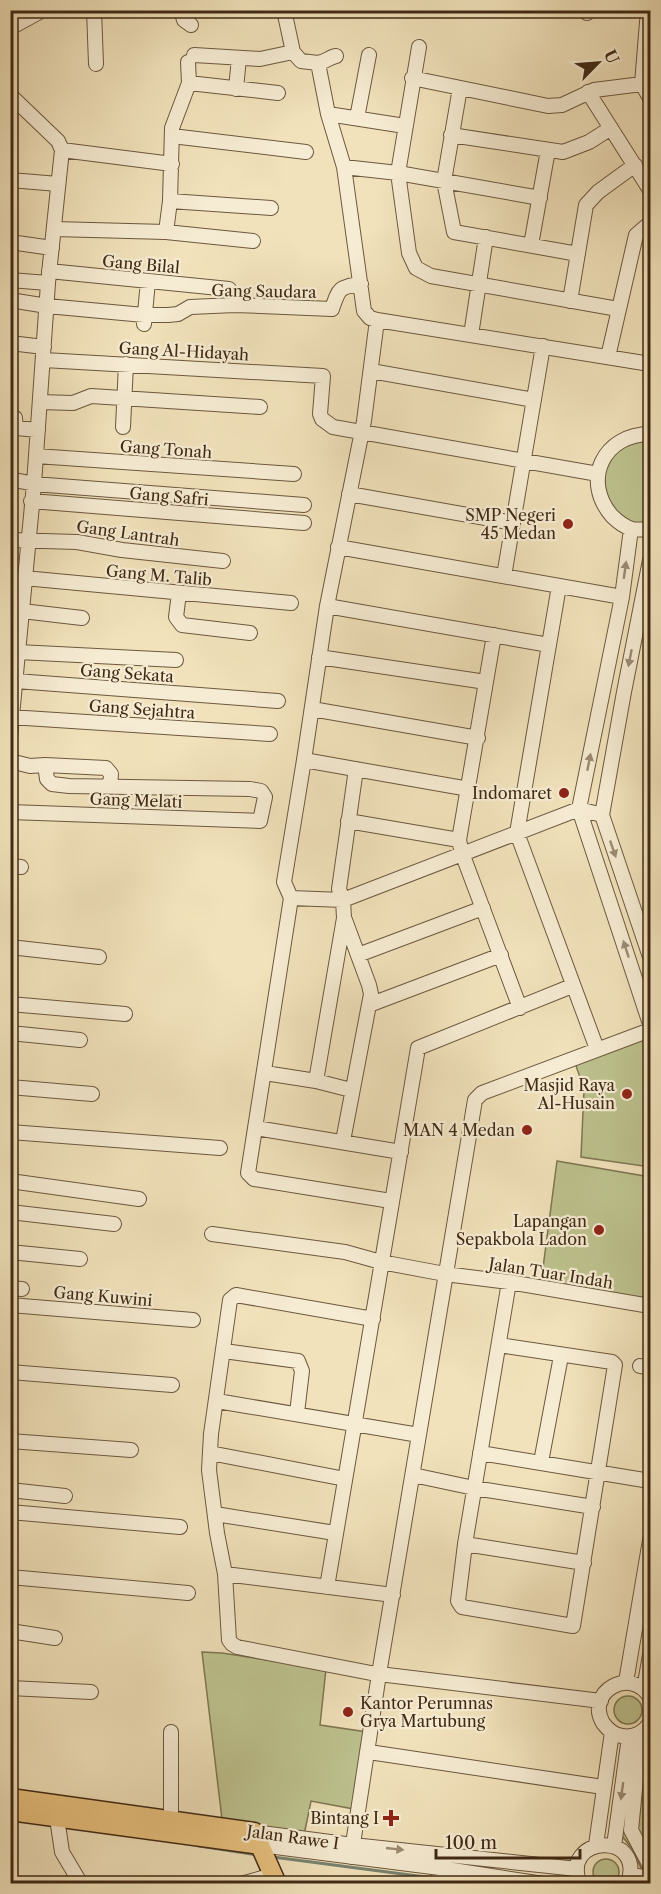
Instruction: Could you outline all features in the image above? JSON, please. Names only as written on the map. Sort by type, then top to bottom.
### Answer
[{"type":"main road","name":"Jalan Rawe I","points":[[10,1798],[171,1820],[265,1858]]},
{"type":"main road","name":"Jalan Rawe I","points":[[10,1811],[265,1858]]},
{"type":"street","points":[[10,28],[43,10]]},
{"type":"street","points":[[94,10],[96,64]]},
{"type":"street","points":[[181,10],[185,22],[191,25]]},
{"type":"street","points":[[284,10],[293,52],[301,61],[318,63],[336,56]]},
{"type":"street","points":[[648,10],[646,83],[651,98]]},
{"type":"street","points":[[419,47],[412,78],[398,173],[409,254],[416,268],[431,276],[618,309]]},
{"type":"street","points":[[166,232],[174,121],[189,83],[191,58],[260,60],[293,52]]},
{"type":"street","points":[[357,118],[369,55]]},
{"type":"street","points":[[236,88],[239,58]]},
{"type":"street","points":[[318,63],[328,114],[344,167],[365,313],[370,318],[651,364]]},
{"type":"street","points":[[412,78],[548,106],[562,105],[588,92],[646,83]]},
{"type":"street","points":[[189,83],[278,93]]},
{"type":"street","points":[[460,88],[444,181],[454,232],[578,254]]},
{"type":"street","points":[[588,92],[651,190]]},
{"type":"street","points":[[10,95],[58,141],[62,150],[49,277],[34,484],[24,578],[17,592],[22,611],[14,676],[10,738]]},
{"type":"street","points":[[328,114],[405,126]]},
{"type":"street","points":[[452,135],[563,152],[579,147],[611,128]]},
{"type":"street","points":[[172,136],[306,152]]},
{"type":"street","points":[[62,150],[172,164]]},
{"type":"street","points":[[531,245],[548,150]]},
{"type":"street","points":[[570,301],[586,205],[598,192],[635,165]]},
{"type":"street","points":[[344,167],[398,173],[540,198]]},
{"type":"street","points":[[10,180],[58,184]]},
{"type":"street","points":[[170,201],[271,208]]},
{"type":"street","points":[[608,357],[636,235],[651,223]]},
{"type":"street","points":[[54,229],[166,232],[253,241]]},
{"type":"street","points":[[471,335],[486,237]]},
{"type":"street","points":[[10,242],[52,248]]},
{"type":"street","name":"Gang Bilal","points":[[10,280],[49,277],[148,281],[229,288]]},
{"type":"street","points":[[144,319],[148,281]]},
{"type":"street","name":"Gang Saudara","points":[[10,300],[144,319],[178,314],[190,308],[236,305],[332,309],[342,287],[361,284]]},
{"type":"street","points":[[376,320],[371,371],[327,606],[284,882],[291,898],[266,1073],[248,1173],[254,1179],[392,1201]]},
{"type":"street","name":"Gang Al-Hidayah","points":[[10,343],[44,353],[126,364],[323,376],[320,408],[322,419],[333,427],[360,432]]},
{"type":"street","points":[[504,576],[543,346]]},
{"type":"street","points":[[123,427],[126,364]]},
{"type":"street","points":[[371,371],[534,400]]},
{"type":"street","points":[[40,402],[73,404],[91,396],[260,407]]},
{"type":"street","points":[[10,416],[15,418],[16,428],[38,430]]},
{"type":"street","points":[[360,432],[598,474]]},
{"type":"street","points":[[651,434],[636,434],[618,441],[605,455],[598,474],[598,491],[604,507],[616,520],[631,528],[651,530]]},
{"type":"street","name":"Gang Tonah","points":[[36,456],[294,474]]},
{"type":"street","points":[[10,479],[34,484],[304,504]]},
{"type":"street","points":[[349,494],[513,523]]},
{"type":"street","name":"Gang Safri","points":[[31,501],[304,523]]},
{"type":"street","points":[[631,528],[621,597],[579,809],[651,1024]]},
{"type":"street","name":"Gang Lantrah","points":[[10,540],[77,542],[122,550],[223,561]]},
{"type":"street","points":[[338,547],[621,597]]},
{"type":"street","points":[[651,560],[645,609],[602,815],[651,957]]},
{"type":"street","name":"Gang M. Talib","points":[[24,578],[291,603]]},
{"type":"street","points":[[559,586],[517,833],[597,1049]]},
{"type":"street","points":[[179,593],[177,617],[182,625],[250,633]]},
{"type":"street","points":[[327,606],[549,645]]},
{"type":"street","points":[[22,611],[82,618]]},
{"type":"street","points":[[494,635],[461,846],[520,1008]]},
{"type":"street","points":[[18,652],[176,660]]},
{"type":"street","points":[[319,657],[486,682]]},
{"type":"street","name":"Gang Sekata","points":[[14,676],[278,701]]},
{"type":"street","points":[[312,709],[478,738]]},
{"type":"street","name":"Gang Sejahtra","points":[[12,717],[270,734]]},
{"type":"street","points":[[304,760],[470,789]]},
{"type":"street","points":[[10,761],[30,766],[45,765],[106,768],[111,774],[110,787],[52,784],[47,778],[45,765]]},
{"type":"street","points":[[316,1081],[344,918],[343,900],[339,889],[357,769]]},
{"type":"street","name":"Gang Melati","points":[[10,812],[260,821],[265,797],[261,791],[110,787]]},
{"type":"street","points":[[291,898],[343,900],[461,846],[517,833],[579,809],[602,815]]},
{"type":"street","points":[[348,821],[461,846]]},
{"type":"street","points":[[358,956],[483,908]]},
{"type":"street","points":[[343,1142],[370,990],[344,918]]},
{"type":"street","points":[[10,947],[99,957]]},
{"type":"street","points":[[369,1005],[501,955]]},
{"type":"street","points":[[327,1587],[418,1048],[573,986]]},
{"type":"street","points":[[10,1004],[125,1014]]},
{"type":"street","points":[[352,1851],[369,1752],[379,1674],[475,1100],[482,1093],[651,1030]]},
{"type":"street","points":[[10,1033],[80,1040]]},
{"type":"street","points":[[266,1073],[316,1081],[351,1090]]},
{"type":"street","points":[[10,1087],[92,1094]]},
{"type":"street","points":[[256,1128],[400,1152]]},
{"type":"street","points":[[10,1132],[220,1148]]},
{"type":"street","points":[[10,1180],[139,1199]]},
{"type":"street","points":[[10,1212],[114,1224]]},
{"type":"street","name":"Jalan Tuar Indah","points":[[212,1234],[345,1252],[381,1262],[445,1274],[509,1282],[651,1306]]},
{"type":"street","points":[[10,1252],[80,1259]]},
{"type":"street","points":[[499,1345],[612,1362],[615,1365],[574,1625],[459,1605],[465,1544],[509,1282]]},
{"type":"street","points":[[373,1319],[236,1295],[230,1300],[209,1470],[225,1574],[228,1636],[232,1644],[379,1674],[601,1701]]},
{"type":"street","name":"Gang Kuwini","points":[[10,1305],[193,1320]]},
{"type":"street","points":[[224,1351],[298,1361],[302,1371],[297,1413]]},
{"type":"street","points":[[541,1462],[561,1356]]},
{"type":"street","points":[[10,1372],[172,1385]]},
{"type":"street","points":[[217,1401],[419,1435]]},
{"type":"street","points":[[10,1442],[131,1450]]},
{"type":"street","points":[[210,1453],[345,1479]]},
{"type":"street","points":[[480,1453],[651,1481]]},
{"type":"street","points":[[413,1475],[474,1488],[593,1507]]},
{"type":"street","points":[[10,1490],[65,1496]]},
{"type":"street","points":[[10,1512],[180,1527]]},
{"type":"street","points":[[214,1514],[335,1533]]},
{"type":"street","points":[[626,1682],[651,1539]]},
{"type":"street","points":[[465,1544],[584,1563]]},
{"type":"street","points":[[225,1574],[393,1595]]},
{"type":"street","points":[[10,1577],[188,1593]]},
{"type":"street","points":[[10,1631],[55,1638]]},
{"type":"street","points":[[647,1693],[651,1655]]},
{"type":"street","points":[[647,1693],[636,1684],[626,1682],[610,1688],[601,1701],[601,1719],[612,1732],[629,1737],[644,1731],[651,1723]]},
{"type":"street","points":[[10,1688],[91,1692]]},
{"type":"street","points":[[171,1732],[171,1820]]},
{"type":"street","points":[[596,1845],[612,1732]]},
{"type":"street","points":[[614,1846],[629,1737]]},
{"type":"street","points":[[651,1739],[639,1748],[631,1830],[651,1864]]},
{"type":"street","points":[[369,1752],[603,1787]]},
{"type":"street","points":[[57,1818],[62,1852],[81,1884]]},
{"type":"street","points":[[580,1884],[577,1869],[583,1854],[596,1845],[605,1844],[614,1846],[627,1857],[629,1879],[651,1878]]},
{"type":"street","name":"Jalan Rawe I","points":[[265,1858],[352,1851],[577,1869]]},
{"type":"street","name":"Jalan Rawe I","points":[[352,1851],[439,1877],[543,1884]]},
{"type":"street","points":[[241,1884],[265,1858]]},
{"type":"green space","points":[[650,434],[650,530],[631,529],[604,507],[605,455]]},
{"type":"green space","points":[[650,1034],[650,1167],[581,1157],[584,1089],[574,1060]]},
{"type":"green space","name":"Lapangan Sepakbola Ladon","points":[[557,1161],[650,1177],[650,1302],[541,1283]]},
{"type":"green space","points":[[202,1652],[326,1669],[320,1725],[367,1732],[354,1809],[311,1801],[304,1835],[222,1819]]},
{"type":"green space","points":[[628,1696],[638,1700],[642,1710],[638,1720],[628,1724],[618,1720],[614,1710],[618,1700]]},
{"type":"green space","points":[[650,1735],[650,1870],[641,1868],[633,1850],[622,1836],[634,1743]]},
{"type":"green space","points":[[606,1859],[616,1862],[619,1872],[616,1882],[606,1885],[596,1882],[593,1872],[596,1862]]},
{"type":"waterway","points":[[199,1846],[258,1855]]},
{"type":"waterway","points":[[273,1857],[433,1878]]},
{"type":"waterway","points":[[443,1879],[475,1884]]},
{"type":"place","name":"SMP Negeri 45 Medan","points":[[568,524]]},
{"type":"place","name":"Indomaret","points":[[564,793]]},
{"type":"place","name":"Masjid Raya Al-Husain","points":[[627,1094]]},
{"type":"place","name":"MAN 4 Medan","points":[[527,1130]]},
{"type":"place","name":"Lapangan Sepakbola Ladon","points":[[599,1230]]},
{"type":"place","name":"Kantor Perumnas Grya Martubung","points":[[348,1712]]},
{"type":"place","name":"Bintang I","points":[[391,1818]]}]
